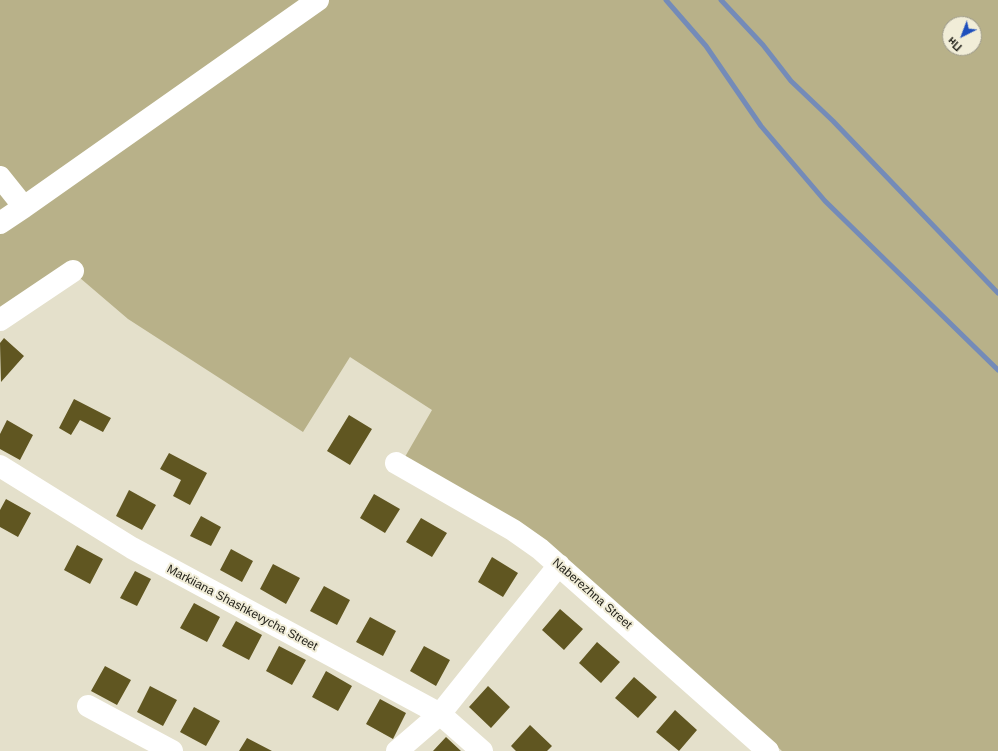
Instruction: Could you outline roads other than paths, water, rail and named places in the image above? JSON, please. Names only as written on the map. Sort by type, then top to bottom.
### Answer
[{"type":"street","points":[[0,223],[318,0]]},
{"type":"street","points":[[0,177],[24,207]]},
{"type":"street","points":[[0,320],[72,272]]},
{"type":"street","name":"Naberezhna Street","points":[[396,463],[513,530],[540,549],[560,565],[768,751]]},
{"type":"street","name":"Markiiana Shashkevycha Street","points":[[0,466],[132,548],[440,714],[482,751]]},
{"type":"street","points":[[397,751],[440,714],[560,565]]},
{"type":"street","points":[[88,706],[172,751]]},
{"type":"waterway","points":[[666,0],[706,46],[761,126],[825,201],[998,370]]},
{"type":"waterway","points":[[721,0],[763,45],[791,81],[833,121],[998,293]]}]
